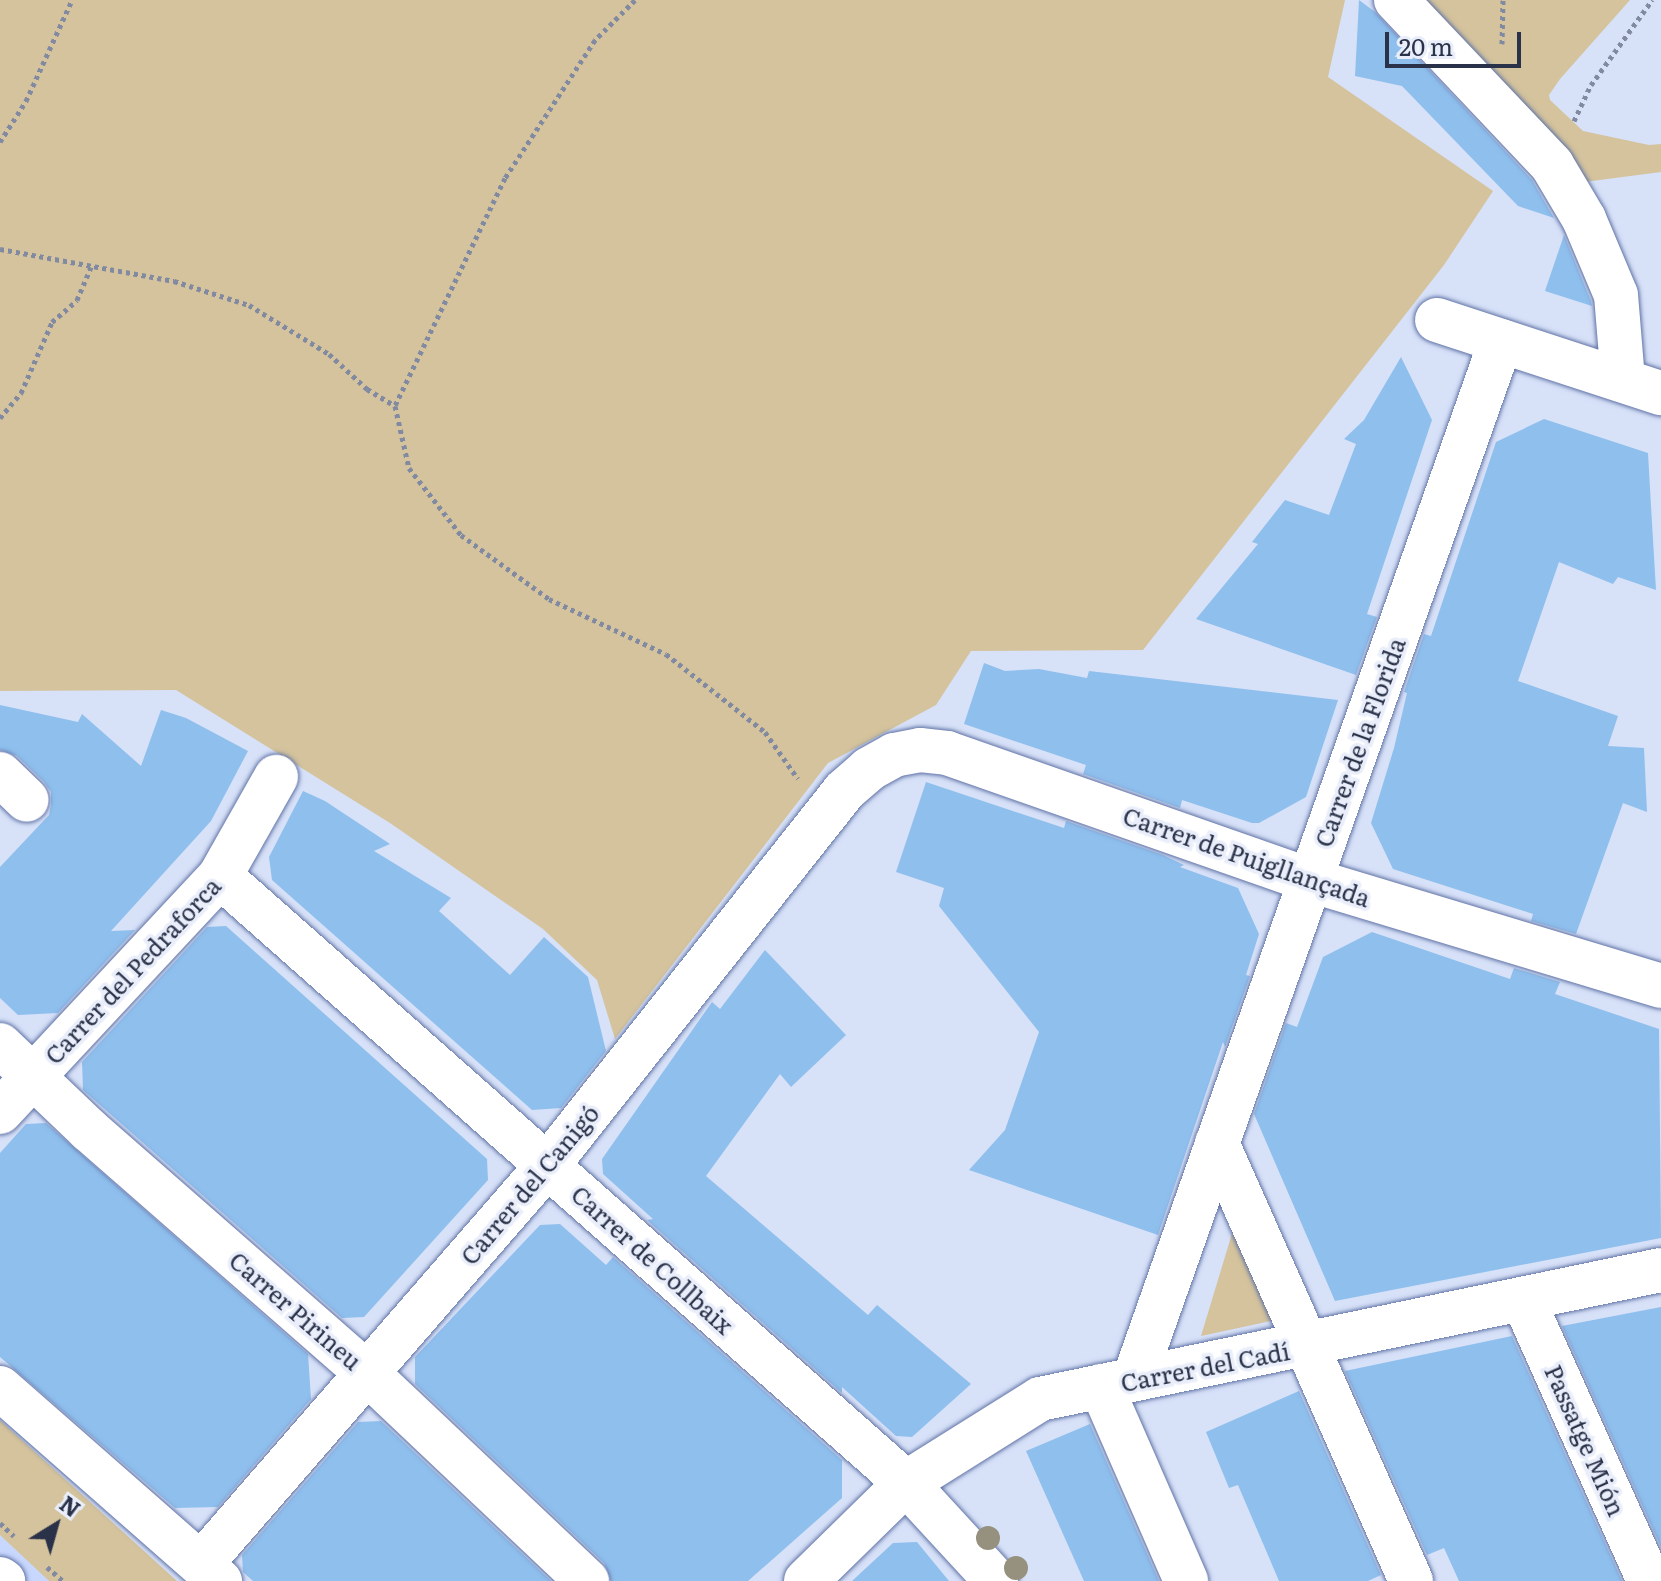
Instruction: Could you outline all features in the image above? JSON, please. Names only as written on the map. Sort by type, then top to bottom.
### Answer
[{"type":"street","points":[[1396,0],[1552,165],[1584,219],[1616,295],[1642,386]]},
{"type":"street","points":[[1437,320],[1642,386]]},
{"type":"street","name":"Carrer de la Florida","points":[[1118,1382],[1217,1143],[1501,341]]},
{"type":"street","name":"Carrer de Puigllançada","points":[[834,803],[869,769],[894,755],[920,750],[947,753],[1310,880],[1661,986]]},
{"type":"street","name":"Carrer del Pedraforca","points":[[0,1112],[220,876],[276,777]]},
{"type":"street","name":"Carrer del Canigó","points":[[210,1573],[367,1373],[547,1166],[834,803]]},
{"type":"street","name":"Carrer de Collbaix","points":[[220,876],[906,1483],[996,1581]]},
{"type":"street","name":"Carrer Pirineu","points":[[0,1045],[32,1078],[367,1373],[587,1581]]},
{"type":"street","points":[[1217,1143],[1411,1581]]},
{"type":"street","name":"Carrer del Cadí","points":[[806,1581],[906,1483],[1040,1399],[1307,1346],[1661,1270]]},
{"type":"street","name":"Passatge Mión","points":[[1523,1299],[1649,1581]]},
{"type":"street","points":[[1118,1382],[1186,1581]]},
{"type":"street","points":[[0,1388],[210,1573]]},
{"type":"path","points":[[0,142],[26,101],[72,0]]},
{"type":"path","points":[[635,0],[595,40],[505,178],[395,406],[409,468],[461,535],[549,599],[666,654],[765,732],[834,803]]},
{"type":"path","points":[[1552,165],[1591,85],[1652,0]]},
{"type":"path","points":[[0,249],[174,281],[249,305],[329,354],[367,389],[395,406]]},
{"type":"path","points":[[0,418],[21,393],[52,322],[77,300],[91,267]]},
{"type":"shaded area","points":[[0,0],[1345,0],[1328,77],[1493,191],[1444,265],[1143,650],[971,651],[936,705],[828,763],[615,1039],[597,980],[543,929],[390,823],[176,690],[0,691]]},
{"type":"shaded area","points":[[1412,0],[1630,0],[1549,95],[1550,100],[1583,131],[1649,145],[1661,144],[1661,172],[1584,182]]},
{"type":"shaded area","points":[[1234,1227],[1276,1320],[1201,1336]]},
{"type":"shaded area","points":[[0,1420],[177,1581],[49,1581],[0,1535]]},
{"type":"shaded area","points":[[0,1535],[49,1581],[0,1581]]},
{"type":"building","points":[[1359,0],[1375,12],[1532,180],[1554,218],[1518,206],[1402,86],[1355,76]]},
{"type":"building","points":[[1564,235],[1591,301],[1592,306],[1545,291]]},
{"type":"building","points":[[1401,357],[1432,420],[1367,614],[1377,617],[1356,675],[1196,619],[1258,544],[1252,542],[1285,500],[1329,515],[1356,444],[1344,439],[1364,420]]},
{"type":"building","points":[[1544,419],[1648,453],[1656,590],[1618,577],[1613,584],[1559,562],[1518,681],[1618,716],[1608,746],[1644,748],[1647,812],[1623,803],[1576,934],[1531,921],[1533,914],[1393,869],[1371,823],[1394,748],[1407,693],[1404,692],[1424,634],[1431,636],[1496,442]]},
{"type":"building","points":[[984,663],[1005,671],[1039,669],[1087,678],[1089,671],[1338,700],[1306,797],[1259,823],[1252,823],[1182,800],[1180,808],[1083,774],[1086,765],[964,724]]},
{"type":"building","points":[[0,705],[78,722],[82,714],[141,766],[161,710],[186,718],[248,751],[211,821],[111,931],[135,930],[58,1013],[18,1015],[0,998],[0,867],[49,815],[51,792],[17,756],[0,750]]},
{"type":"building","points":[[926,782],[1064,828],[1066,821],[1163,855],[1184,865],[1180,867],[1238,888],[1259,934],[1246,975],[1250,976],[1225,1047],[1223,1042],[1158,1235],[969,1170],[1005,1130],[1039,1032],[939,906],[944,888],[896,872]]},
{"type":"building","points":[[303,791],[325,801],[390,844],[374,851],[451,898],[439,911],[510,975],[544,937],[588,977],[606,1051],[561,1108],[532,1110],[272,880],[269,857]]},
{"type":"building","points":[[226,926],[487,1159],[488,1180],[364,1317],[342,1318],[83,1090],[82,1062],[207,927]]},
{"type":"building","points":[[1372,932],[1510,979],[1514,968],[1560,982],[1555,994],[1659,1029],[1661,1238],[1335,1301],[1254,1114],[1286,1023],[1297,1027],[1323,957]]},
{"type":"building","points":[[765,950],[846,1035],[791,1087],[780,1074],[706,1176],[868,1315],[877,1305],[971,1384],[912,1437],[896,1436],[842,1387],[842,1393],[647,1220],[653,1219],[603,1174],[602,1159],[712,1002],[720,1009]]},
{"type":"building","points":[[46,1123],[308,1354],[311,1399],[218,1507],[175,1508],[0,1357],[0,1153],[26,1124]]},
{"type":"building","points":[[560,1224],[606,1265],[613,1257],[842,1460],[842,1498],[748,1581],[611,1581],[604,1563],[415,1384],[415,1357],[540,1225]]},
{"type":"building","points":[[1661,1307],[1661,1547],[1562,1326]]},
{"type":"building","points":[[1512,1336],[1622,1581],[1459,1581],[1444,1548],[1427,1555],[1345,1371]]},
{"type":"building","points":[[1299,1391],[1381,1575],[1368,1581],[1279,1581],[1238,1485],[1229,1488],[1206,1432]]},
{"type":"building","points":[[381,1421],[551,1581],[253,1581],[243,1572],[242,1555],[358,1422]]},
{"type":"building","points":[[1090,1424],[1159,1581],[1084,1581],[1026,1451]]},
{"type":"building","points":[[917,1542],[949,1581],[852,1581],[893,1543]]}]
